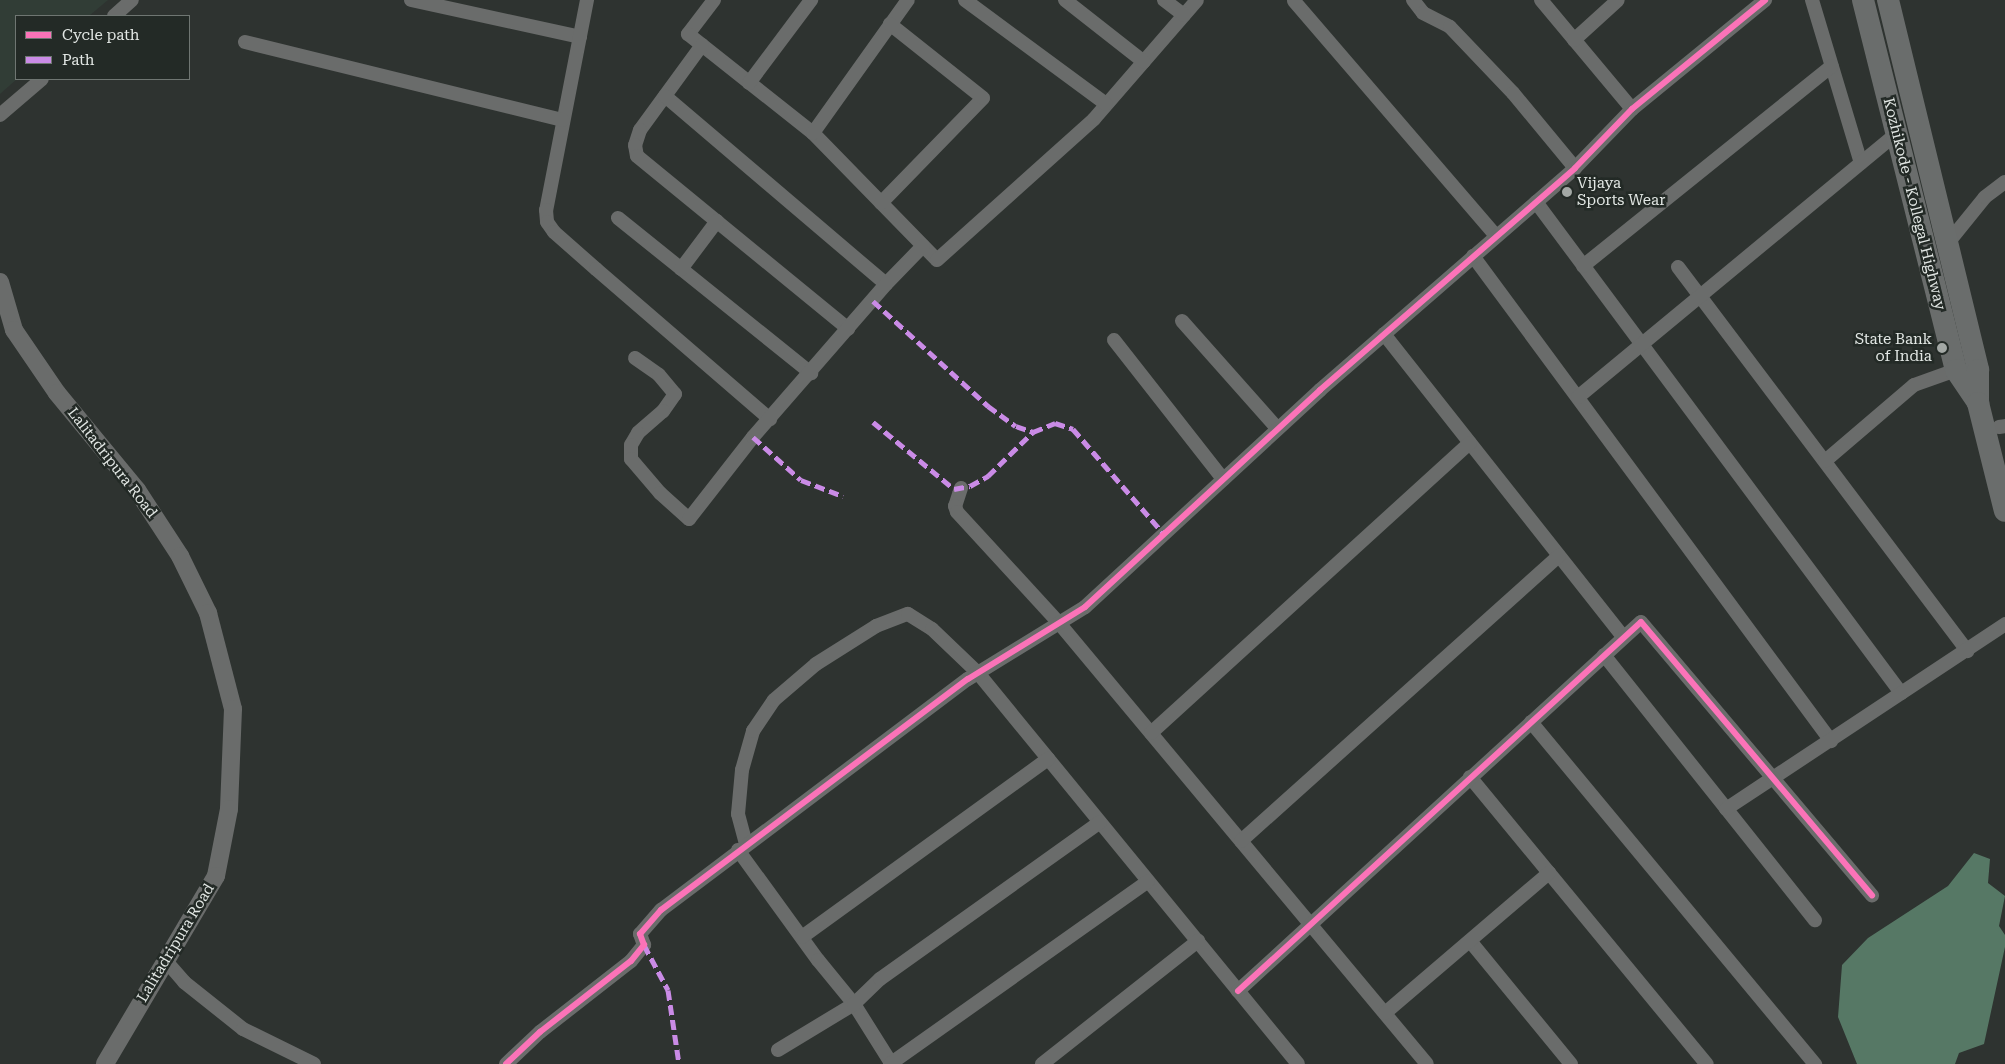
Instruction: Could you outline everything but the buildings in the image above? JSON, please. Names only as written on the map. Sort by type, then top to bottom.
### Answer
[{"type":"main road","name":"Kozhikode - Kollegal Highway","points":[[1863,0],[1956,370],[1978,403]]},
{"type":"main road","name":"Kozhikode - Kollegal Highway","points":[[1888,0],[1978,370],[1978,403],[2005,512]]},
{"type":"street","points":[[115,15],[132,0]]},
{"type":"street","points":[[411,0],[580,37]]},
{"type":"street","points":[[587,0],[546,210],[547,222],[554,232],[770,418]]},
{"type":"street","points":[[714,0],[688,34],[813,133],[937,260],[1106,104],[1197,0]]},
{"type":"street","points":[[749,83],[811,0]]},
{"type":"street","points":[[813,133],[908,0]]},
{"type":"street","points":[[965,0],[1106,104]]},
{"type":"street","points":[[1065,0],[1144,62]]},
{"type":"street","points":[[1164,0],[1184,15]]},
{"type":"street","points":[[1413,0],[1423,13],[1450,26],[1513,93],[1575,168]]},
{"type":"street","points":[[1541,0],[1632,109]]},
{"type":"street","points":[[1574,40],[1618,0]]},
{"type":"street","points":[[1812,0],[1861,163]]},
{"type":"street","points":[[1294,1],[1496,236]]},
{"type":"street","points":[[506,1064],[540,1032],[630,961],[644,945],[640,934],[661,910],[742,847],[978,673],[1085,607],[1384,334],[1575,168],[1632,109],[1756,3]]},
{"type":"street","points":[[881,203],[983,98],[890,24]]},
{"type":"street","points":[[245,42],[563,120]]},
{"type":"street","points":[[702,45],[640,130],[634,145],[637,156],[848,329]]},
{"type":"street","points":[[1583,266],[1832,66]]},
{"type":"street","points":[[0,115],[41,80]]},
{"type":"street","points":[[665,96],[886,284]]},
{"type":"street","points":[[1578,398],[1896,135]]},
{"type":"street","points":[[1948,244],[1985,198],[2005,182]]},
{"type":"street","points":[[1536,202],[1901,693]]},
{"type":"street","points":[[618,218],[811,373]]},
{"type":"street","points":[[680,269],[717,221]]},
{"type":"street","points":[[635,358],[659,375],[675,394],[663,411],[638,434],[631,445],[631,459],[660,493],[690,519],[770,418],[811,373],[886,284],[923,246]]},
{"type":"street","points":[[1473,256],[1831,741]]},
{"type":"street","points":[[1678,267],[1967,651]]},
{"type":"street","name":"Lalitadripura Road","points":[[0,282],[14,330],[57,393],[137,490],[180,556],[208,613],[233,709],[229,810],[216,876],[180,933],[166,961],[105,1064]]},
{"type":"street","points":[[1182,321],[1278,429]]},
{"type":"street","points":[[1384,334],[1623,638]]},
{"type":"street","points":[[1114,340],[1223,480]]},
{"type":"street","points":[[1825,462],[1914,385],[1956,370]]},
{"type":"street","points":[[1151,733],[1470,443]]},
{"type":"street","points":[[962,488],[957,512],[1059,623],[1427,1064]]},
{"type":"street","points":[[1241,841],[1558,556]]},
{"type":"street","points":[[1148,881],[891,1064],[854,1004],[802,937],[742,847],[738,814],[742,770],[753,731],[774,700],[816,664],[876,626],[908,614],[932,629],[978,673],[1198,941],[1292,1062]]},
{"type":"street","points":[[1238,991],[1310,922],[1641,622],[1775,778],[1872,895]]},
{"type":"street","points":[[1726,809],[1967,651],[2005,624]]},
{"type":"street","points":[[1604,655],[1815,920]]},
{"type":"street","points":[[1530,722],[1815,1064]]},
{"type":"street","points":[[802,937],[1048,759]]},
{"type":"street","points":[[1470,777],[1707,1064]]},
{"type":"street","points":[[778,1050],[854,1004],[880,979],[1100,822]]},
{"type":"street","points":[[1386,1013],[1549,873]]},
{"type":"street","points":[[1042,1064],[1198,941]]},
{"type":"street","points":[[1470,941],[1571,1064]]},
{"type":"street","points":[[166,961],[184,982],[244,1028],[314,1064]]},
{"type":"shaded area","points":[[0,0],[108,0],[90,15],[15,15],[16,80],[0,94]]},
{"type":"shaded area","points":[[1974,853],[1990,859],[1988,883],[2005,896],[1999,926],[2005,935],[2005,947],[1984,1044],[1959,1053],[1955,1064],[1857,1064],[1838,1017],[1842,965],[1868,938],[1948,886]]},
{"type":"marked path","points":[[873,301],[988,406],[1016,426],[1033,432],[1055,423],[1073,429],[1164,534]]},
{"type":"marked path","points":[[873,422],[954,489],[970,486],[988,476],[1033,432]]},
{"type":"marked path","points":[[753,437],[801,480],[843,496]]},
{"type":"marked path","points":[[644,945],[668,990],[679,1064]]},
{"type":"cycle path","points":[[506,1064],[540,1032],[631,961],[644,945],[640,934],[661,910],[968,679],[1085,607],[1320,390],[1575,168],[1632,109],[1765,0]]},
{"type":"cycle path","points":[[1238,991],[1641,622],[1872,895]]},
{"type":"place","name":"Vijaya Sports Wear","points":[[1567,192]]},
{"type":"place","name":"State Bank of India","points":[[1942,348]]}]
